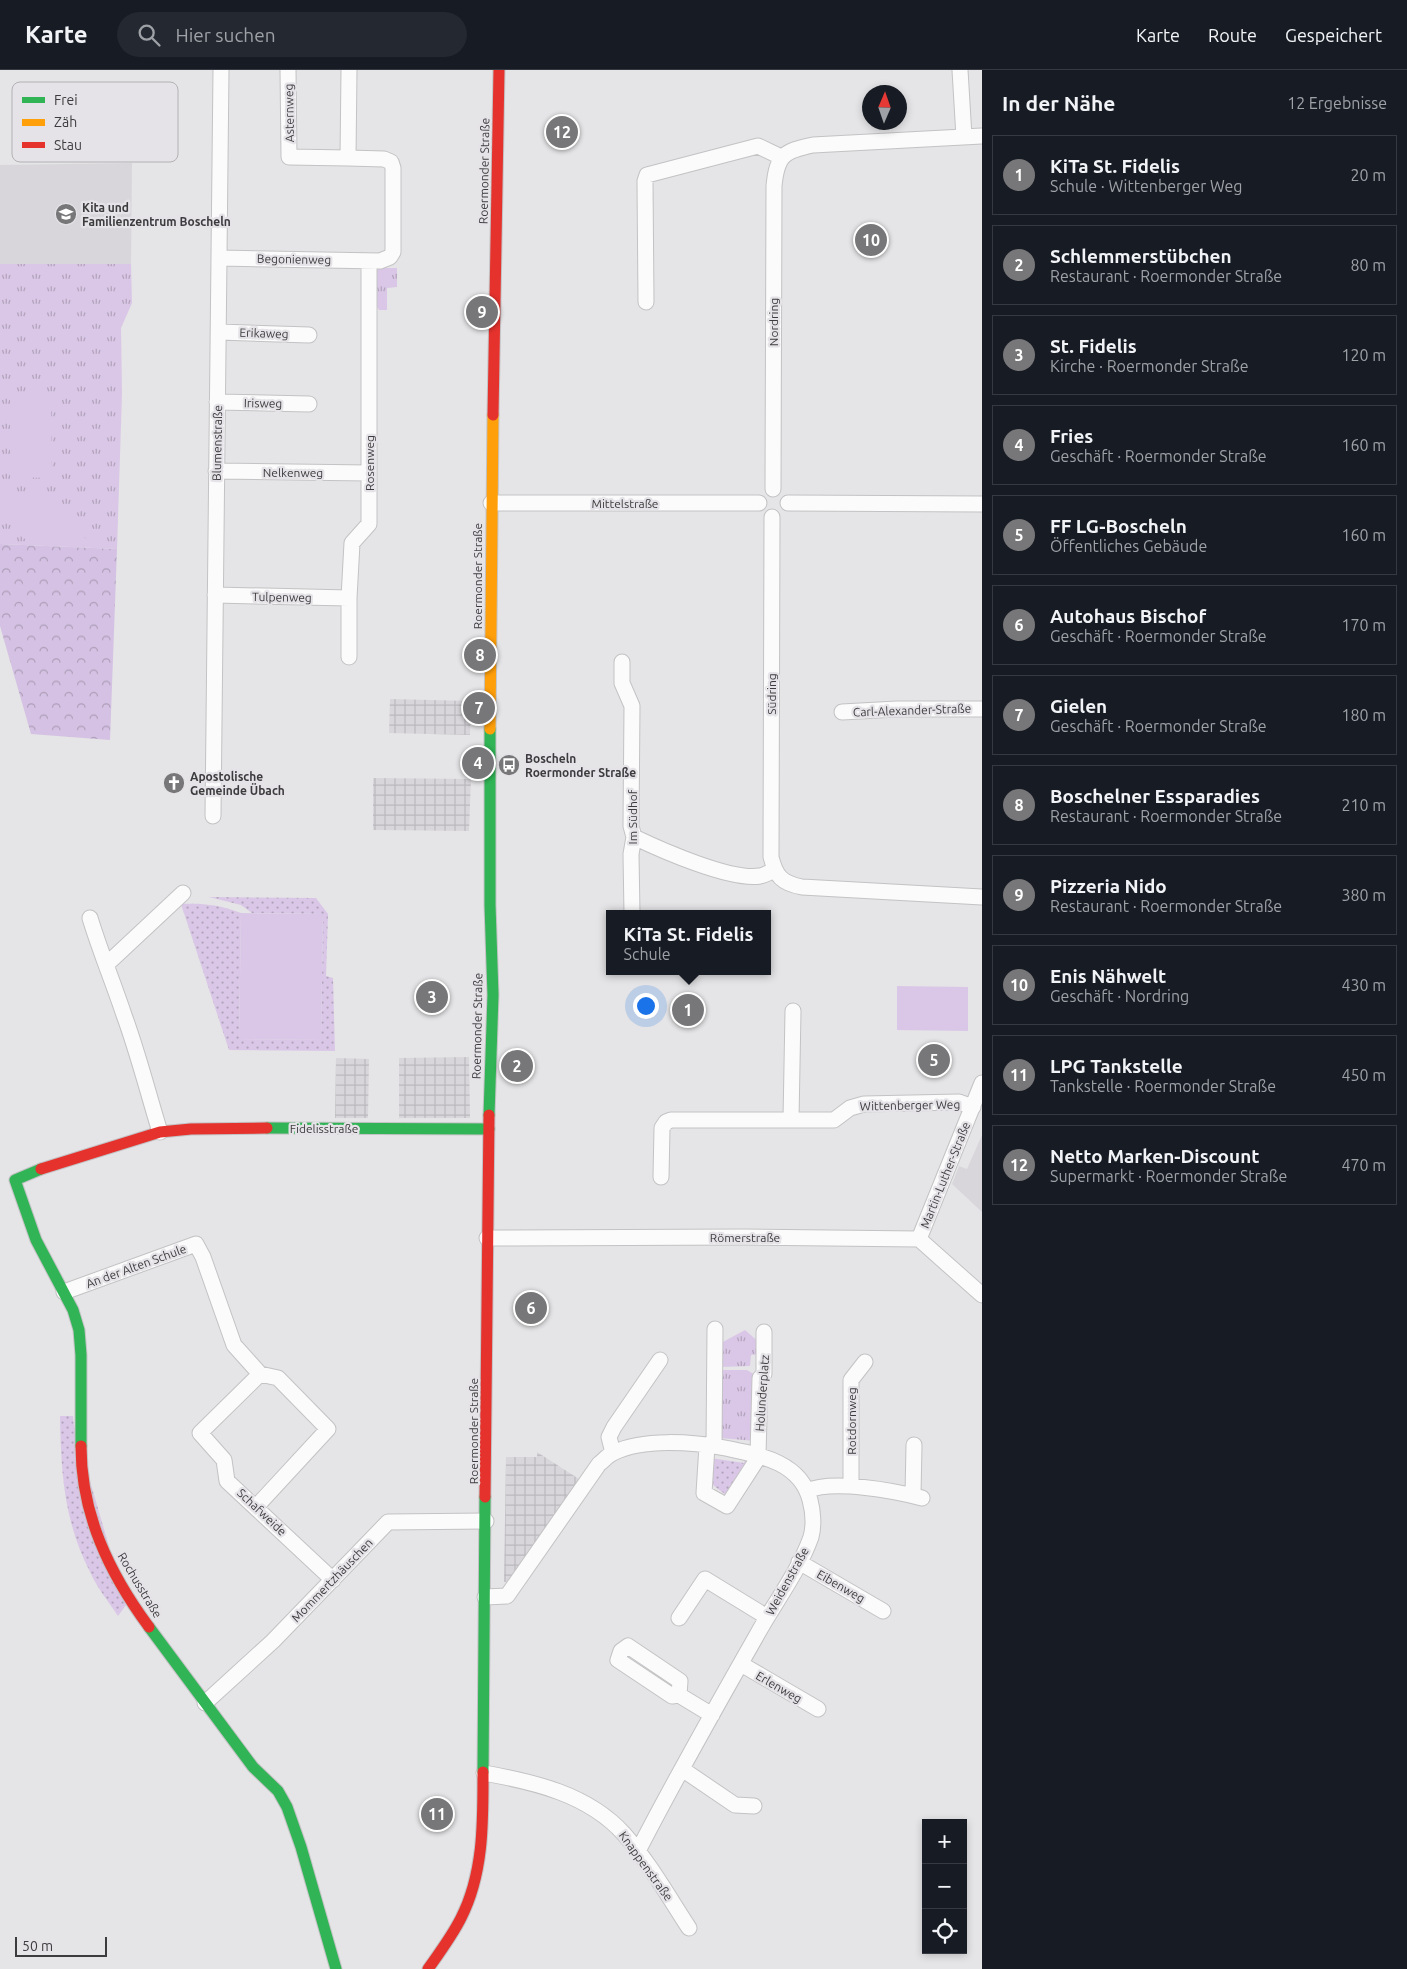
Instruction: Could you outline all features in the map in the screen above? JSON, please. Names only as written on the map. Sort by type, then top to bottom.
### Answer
[{"type":"main road","name":"Roermonder Straße","points":[[428,1969],[465,1910],[475,1881],[480,1848],[484,1773],[487,1238],[493,995],[490,905],[491,502],[499,70]]},
{"type":"main road","name":"Fidelisstraße","points":[[15,1180],[48,1166],[160,1132],[191,1129],[247,1128],[489,1129]]},
{"type":"main road","name":"Rochusstraße","points":[[15,1180],[36,1240],[73,1310],[79,1330],[81,1355],[81,1466],[85,1498],[96,1533],[112,1569],[137,1611],[253,1766],[278,1791],[287,1807],[301,1847],[336,1969]]},
{"type":"street","name":"Blumenstraße","points":[[213,816],[221,70]]},
{"type":"street","name":"Asternweg","points":[[288,70],[289,157],[348,158]]},
{"type":"street","points":[[348,158],[349,70]]},
{"type":"street","points":[[960,70],[964,137]]},
{"type":"street","points":[[646,302],[645,181],[647,175],[758,146],[781,157],[789,151],[813,145],[982,136]]},
{"type":"street","name":"Nordring","points":[[773,489],[774,186],[781,157]]},
{"type":"street","name":"Begonienweg","points":[[220,258],[387,260],[392,252],[393,168],[391,162],[384,159],[348,158]]},
{"type":"street","name":"Rosenweg","points":[[349,657],[349,598],[352,543],[369,524],[369,261]]},
{"type":"street","name":"Erikaweg","points":[[219,332],[309,335]]},
{"type":"street","name":"Irisweg","points":[[217,402],[309,404]]},
{"type":"street","name":"Nelkenweg","points":[[216,471],[369,474]]},
{"type":"street","points":[[773,489],[782,491],[788,503],[782,515],[772,518],[762,513],[759,503],[764,492],[773,489]]},
{"type":"street","name":"Mittelstraße","points":[[491,502],[759,503]]},
{"type":"street","points":[[788,503],[982,504]]},
{"type":"street","name":"Südring","points":[[772,518],[771,857],[774,870]]},
{"type":"street","name":"Tulpenweg","points":[[215,595],[349,598]]},
{"type":"street","name":"Im Südhof","points":[[622,662],[622,683],[632,706],[631,826],[634,837],[631,854],[632,910]]},
{"type":"street","name":"Carl-Alexander-Straße","points":[[842,712],[897,709],[982,709]]},
{"type":"street","points":[[634,837],[677,857],[735,874],[760,876],[774,870],[779,878],[790,884],[802,887],[982,897]]},
{"type":"street","points":[[107,964],[183,893]]},
{"type":"street","points":[[90,918],[107,964],[160,1132]]},
{"type":"street","points":[[791,1120],[793,1011]]},
{"type":"street","name":"Martin-Luther-Straße","points":[[919,1239],[982,1083]]},
{"type":"street","name":"Wittenberger Weg","points":[[661,1177],[662,1128],[666,1122],[672,1120],[834,1120],[850,1108],[864,1104],[959,1102],[973,1107]]},
{"type":"street","name":"Römerstraße","points":[[487,1238],[744,1237],[919,1239]]},
{"type":"street","points":[[919,1239],[982,1295]]},
{"type":"street","name":"An der Alten Schule","points":[[64,1292],[196,1244],[203,1257],[234,1345],[260,1374],[278,1378],[328,1429],[256,1506]]},
{"type":"street","points":[[715,1329],[710,1446],[704,1493],[727,1506],[759,1455]]},
{"type":"street","name":"Holunderplatz","points":[[759,1455],[760,1378],[764,1374],[764,1332]]},
{"type":"street","points":[[613,1453],[609,1437],[614,1427],[660,1360]]},
{"type":"street","name":"Rotdornweg","points":[[851,1485],[851,1380],[865,1362]]},
{"type":"street","name":"Schafweide","points":[[260,1374],[200,1433],[224,1460],[227,1481],[256,1506],[333,1580]]},
{"type":"street","name":"Weidenstraße","points":[[485,1597],[506,1596],[599,1464],[613,1453],[646,1444],[710,1446],[759,1455],[776,1460],[790,1470],[807,1491],[812,1509],[811,1536],[799,1562],[712,1715],[638,1851]]},
{"type":"street","points":[[807,1491],[816,1486],[851,1485],[917,1496],[914,1445]]},
{"type":"street","name":"Mommertzhäuschen","points":[[205,1703],[273,1641],[388,1522],[486,1521]]},
{"type":"street","name":"Eibenweg","points":[[799,1562],[883,1611]]},
{"type":"street","points":[[679,1618],[705,1578],[767,1617]]},
{"type":"street","name":"Erlenweg","points":[[741,1664],[818,1709]]},
{"type":"street","points":[[679,1694],[712,1715]]},
{"type":"street","points":[[682,1769],[735,1805],[754,1806]]},
{"type":"street","name":"Knappenstraße","points":[[484,1773],[516,1778],[566,1794],[604,1816],[623,1832],[638,1851],[689,1928]]},
{"type":"shaded area","name":"Kita und Familienzentrum Boscheln","points":[[132,163],[131,264],[0,264],[0,165]]},
{"type":"shaded area","points":[[390,699],[471,701],[470,735],[389,733]]},
{"type":"shaded area","points":[[373,778],[471,779],[469,831],[373,830]]},
{"type":"shaded area","points":[[469,1057],[470,1118],[399,1118],[399,1058]]},
{"type":"shaded area","points":[[336,1058],[369,1059],[368,1118],[335,1118]]},
{"type":"shaded area","points":[[982,1135],[982,1212],[952,1184],[959,1166],[967,1169]]},
{"type":"shaded area","points":[[537,1452],[579,1479],[508,1582],[504,1582],[506,1457],[537,1457]]},
{"type":"green space","points":[[0,264],[131,264],[132,303],[121,328],[122,393],[117,549],[0,544]]},
{"type":"green space","points":[[373,268],[397,268],[397,287],[387,288],[387,310],[379,310],[373,301]]},
{"type":"green space","points":[[10,396],[51,396],[52,478],[10,477]]},
{"type":"green space","points":[[0,494],[31,496],[50,505],[89,541],[89,545],[30,541],[23,538],[19,534],[16,514],[0,503]]},
{"type":"green space","points":[[0,544],[117,549],[110,740],[31,734],[0,626]]},
{"type":"green space","points":[[209,897],[316,898],[328,914],[326,976],[333,978],[335,1051],[229,1050],[181,904],[211,905],[241,913],[239,1039],[321,1040],[323,914],[252,913],[241,905]]},
{"type":"green space","points":[[241,913],[323,914],[321,1040],[239,1039]]},
{"type":"green space","points":[[897,986],[968,987],[968,1031],[897,1030]]},
{"type":"green space","points":[[745,1330],[761,1344],[762,1354],[751,1355],[750,1366],[720,1367],[721,1343]]},
{"type":"green space","points":[[723,1370],[747,1370],[755,1375],[756,1441],[720,1438],[720,1373]]},
{"type":"green space","points":[[60,1416],[73,1416],[74,1426],[126,1605],[118,1616],[94,1580],[75,1536],[63,1478]]},
{"type":"green space","points":[[746,1456],[751,1457],[729,1488],[732,1492],[726,1495],[709,1482],[710,1458],[744,1463]]},
{"type":"traffic: fast","points":[[489,1115],[493,995],[490,905],[490,729]]},
{"type":"traffic: fast","points":[[267,1128],[489,1129]]},
{"type":"traffic: fast","points":[[41,1169],[15,1180],[36,1240],[73,1310],[79,1330],[81,1355],[81,1446]]},
{"type":"traffic: fast","points":[[483,1772],[485,1497]]},
{"type":"traffic: fast","points":[[149,1627],[253,1767],[278,1791],[287,1807],[301,1847],[336,1969]]},
{"type":"traffic: slow","points":[[490,729],[493,415]]},
{"type":"traffic: jam","points":[[493,415],[499,70]]},
{"type":"traffic: jam","points":[[485,1497],[489,1115]]},
{"type":"traffic: jam","points":[[41,1169],[160,1132],[191,1129],[267,1128]]},
{"type":"traffic: jam","points":[[81,1446],[82,1471],[86,1495],[100,1542],[122,1586],[149,1627]]},
{"type":"traffic: jam","points":[[428,1969],[446,1944],[469,1901],[481,1846],[483,1772]]},
{"type":"place","name":"Netto Marken-Discount","points":[[562,132]]},
{"type":"place","name":"Kita und Familienzentrum Boscheln","points":[[66,214]]},
{"type":"place","name":"Enis Nähwelt","points":[[871,240]]},
{"type":"place","name":"Pizzeria Nido","points":[[482,312]]},
{"type":"place","name":"Boschelner Essparadies","points":[[480,655]]},
{"type":"place","name":"Gielen","points":[[479,708]]},
{"type":"place","name":"Fries","points":[[478,763]]},
{"type":"place","name":"Boscheln Roermonder Straße","points":[[509,765]]},
{"type":"place","name":"Apostolische Gemeinde Übach","points":[[174,783]]},
{"type":"place","name":"St. Fidelis","points":[[432,997]]},
{"type":"place","name":"KiTa St. Fidelis","points":[[688,1010]]},
{"type":"place","name":"FF LG-Boscheln","points":[[934,1060]]},
{"type":"place","name":"Schlemmerstübchen","points":[[517,1066]]},
{"type":"place","name":"Autohaus Bischof","points":[[531,1308]]},
{"type":"place","name":"LPG Tankstelle","points":[[437,1814]]}]
